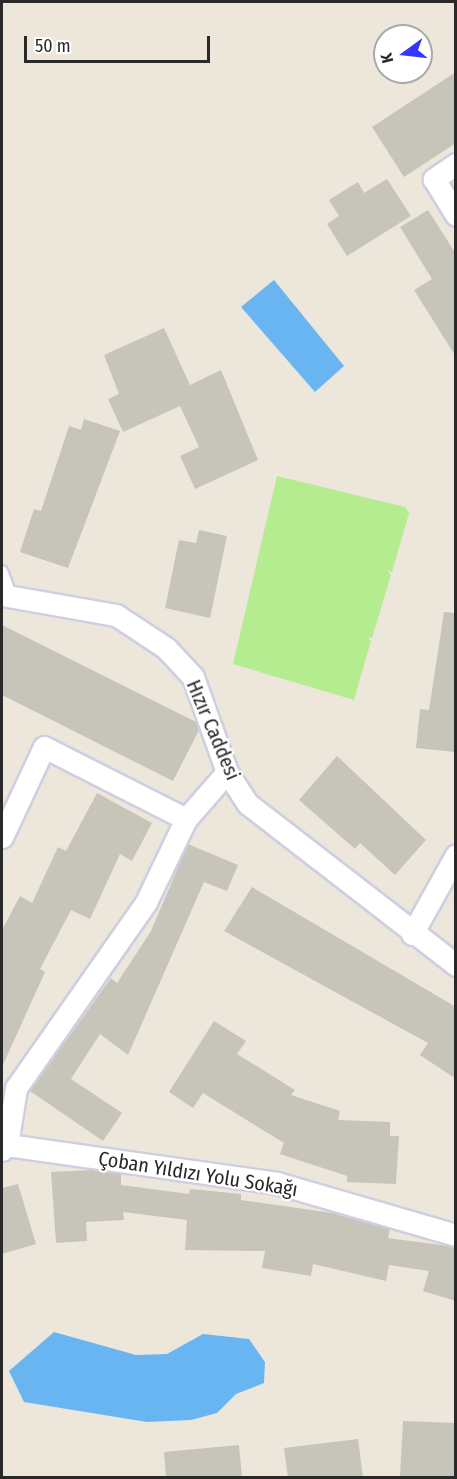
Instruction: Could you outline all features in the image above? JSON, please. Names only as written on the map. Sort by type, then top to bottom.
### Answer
[{"type":"street","points":[[456,164],[434,179],[456,214]]},
{"type":"street","name":"Hızır Caddesi","points":[[6,595],[116,615],[166,648],[193,677],[227,772],[271,826],[456,965]]},
{"type":"street","points":[[2,837],[44,747],[186,819]]},
{"type":"street","points":[[4,1148],[16,1088],[146,902],[186,819],[227,772]]},
{"type":"street","points":[[412,934],[456,855]]},
{"type":"street","name":"Çoban Yıldızı Yolu Sokağı","points":[[4,1148],[277,1183],[456,1235]]},
{"type":"lane","points":[[2,571],[6,595]]},
{"type":"green space","points":[[277,476],[405,507],[409,513],[392,572],[387,570],[391,575],[372,638],[367,637],[371,641],[354,700],[233,664]]},
{"type":"water","points":[[274,280],[344,366],[315,392],[241,307]]},
{"type":"water","points":[[54,1332],[136,1355],[167,1354],[203,1334],[249,1339],[265,1362],[264,1383],[236,1394],[217,1413],[191,1420],[147,1422],[24,1402],[9,1371]]},
{"type":"building","points":[[456,72],[456,143],[404,177],[372,127]]},
{"type":"building","points":[[387,179],[411,216],[347,256],[327,224],[339,216],[329,200],[358,182],[364,193]]},
{"type":"building","points":[[428,210],[456,254],[456,357],[414,290],[432,279],[400,227]]},
{"type":"building","points":[[164,328],[190,385],[221,370],[258,460],[195,489],[180,456],[199,447],[180,406],[123,432],[108,399],[119,394],[104,355]]},
{"type":"building","points":[[84,419],[120,431],[68,568],[20,552],[34,509],[41,511],[69,426],[81,430]]},
{"type":"building","points":[[199,530],[227,536],[210,618],[165,608],[179,540],[196,543]]},
{"type":"building","points":[[444,612],[456,613],[456,752],[416,748],[420,709],[429,710]]},
{"type":"building","points":[[2,625],[196,722],[199,730],[173,781],[2,695]]},
{"type":"building","points":[[337,756],[426,840],[395,875],[360,843],[355,849],[299,800]]},
{"type":"building","points":[[97,793],[152,823],[132,861],[120,854],[90,919],[71,910],[40,969],[45,972],[2,1067],[2,930],[20,896],[32,903],[58,847],[66,851]]},
{"type":"building","points":[[188,844],[238,865],[227,891],[204,882],[128,1055],[100,1034],[71,1079],[122,1113],[103,1141],[30,1091],[111,978],[117,983],[151,931]]},
{"type":"building","points":[[252,887],[456,1007],[456,1079],[420,1055],[428,1043],[224,931]]},
{"type":"building","points":[[214,1021],[246,1041],[237,1054],[295,1090],[291,1095],[340,1111],[338,1120],[390,1122],[390,1136],[399,1136],[396,1184],[347,1182],[347,1176],[280,1154],[284,1143],[203,1093],[193,1108],[169,1092]]},
{"type":"building","points":[[92,1170],[121,1174],[121,1185],[189,1194],[190,1189],[241,1194],[241,1200],[332,1213],[390,1229],[388,1238],[456,1247],[456,1301],[423,1291],[429,1271],[389,1265],[386,1281],[313,1264],[311,1276],[262,1268],[265,1251],[185,1250],[187,1220],[123,1212],[124,1220],[86,1222],[87,1241],[56,1243],[51,1172]]},
{"type":"building","points":[[18,1184],[36,1244],[2,1254],[2,1188]]},
{"type":"building","points":[[403,1421],[456,1423],[456,1478],[400,1478]]},
{"type":"building","points":[[358,1439],[363,1478],[288,1478],[284,1448]]},
{"type":"building","points":[[239,1445],[242,1478],[166,1478],[164,1452]]}]
